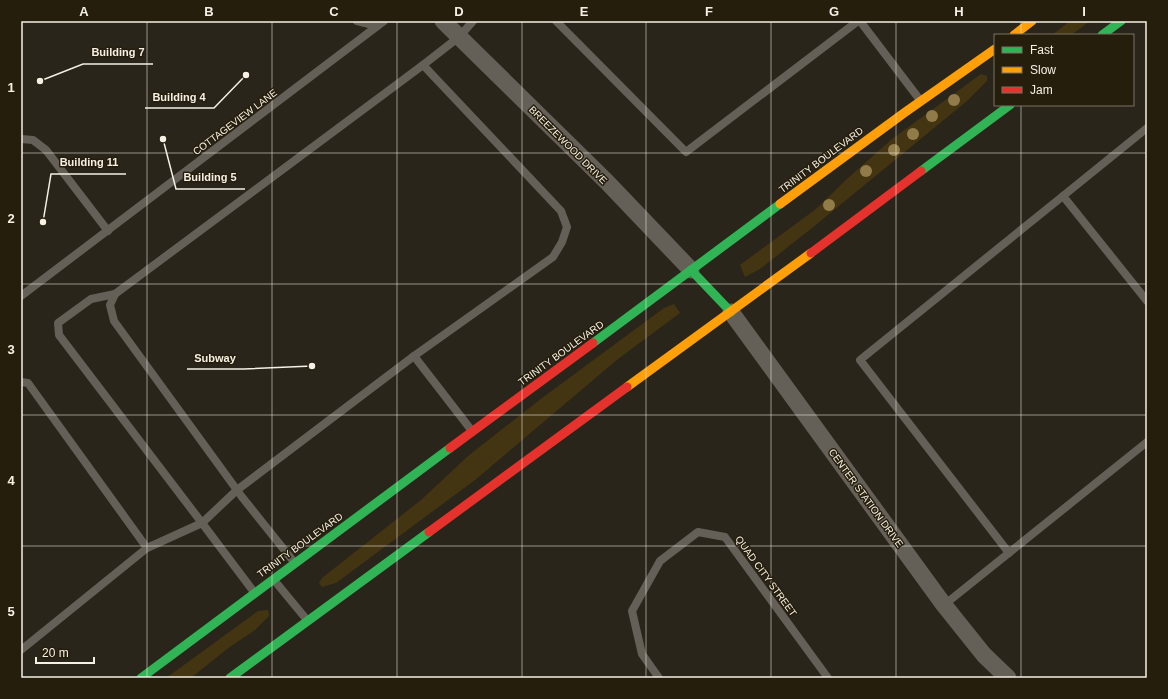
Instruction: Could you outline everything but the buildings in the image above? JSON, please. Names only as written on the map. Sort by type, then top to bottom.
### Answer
[{"type":"main road","points":[[1015,34],[1032,21]]},
{"type":"main road","points":[[1103,34],[1121,21]]},
{"type":"main road","name":"TRINITY BOULEVARD","points":[[141,678],[254,592],[473,432],[920,100],[994,50]]},
{"type":"main road","points":[[230,678],[731,312],[1009,106]]},
{"type":"main road","points":[[691,270],[731,312]]},
{"type":"street","name":"BREEZEWOOD DRIVE","points":[[442,21],[607,182],[691,270]]},
{"type":"street","name":"CENTER STATION DRIVE","points":[[731,312],[944,605],[984,655],[1008,678]]},
{"type":"lane","points":[[357,21],[381,23]]},
{"type":"lane","points":[[254,592],[59,335],[58,323],[91,299],[115,294],[459,37],[473,21]]},
{"type":"lane","points":[[556,21],[686,152],[859,21],[920,100]]},
{"type":"lane","name":"COTTAGEVIEW LANE","points":[[21,296],[381,23]]},
{"type":"lane","points":[[21,650],[147,548],[202,522],[237,490],[414,356],[553,257],[562,242],[567,227],[561,211],[423,64]]},
{"type":"lane","points":[[1009,553],[860,360],[1147,128]]},
{"type":"lane","points":[[21,139],[33,140],[46,150],[108,231]]},
{"type":"lane","points":[[1063,196],[1147,301]]},
{"type":"lane","points":[[115,294],[110,306],[114,322],[237,490],[295,563]]},
{"type":"lane","points":[[414,356],[473,432]]},
{"type":"lane","points":[[21,382],[28,383],[147,548]]},
{"type":"lane","points":[[944,605],[1147,442]]},
{"type":"lane","name":"QUAD CITY STREET","points":[[659,678],[642,654],[632,611],[660,561],[698,532],[725,537],[828,678]]},
{"type":"lane","points":[[273,579],[308,622]]},
{"type":"shaded area","points":[[1070,21],[1090,21],[1072,34],[1053,34]]},
{"type":"shaded area","points":[[981,74],[987,76],[987,81],[967,101],[812,228],[760,269],[745,277],[740,265],[816,209],[892,139]]},
{"type":"shaded area","points":[[674,304],[680,313],[618,359],[475,480],[336,583],[322,587],[319,583],[322,578],[421,500],[468,456],[542,398],[664,308]]},
{"type":"shaded area","points":[[268,610],[269,616],[255,630],[227,649],[191,678],[166,678],[258,611]]},
{"type":"traffic: fast","points":[[1103,34],[1121,21]]},
{"type":"traffic: fast","points":[[921,171],[1009,106]]},
{"type":"traffic: fast","points":[[593,343],[780,204]]},
{"type":"traffic: fast","points":[[691,270],[731,312]]},
{"type":"traffic: fast","points":[[141,678],[450,448]]},
{"type":"traffic: fast","points":[[230,678],[429,532]]},
{"type":"traffic: slow","points":[[1015,34],[1032,21]]},
{"type":"traffic: slow","points":[[780,204],[904,113],[994,50]]},
{"type":"traffic: slow","points":[[627,387],[811,253]]},
{"type":"traffic: jam","points":[[811,253],[921,171]]},
{"type":"traffic: jam","points":[[450,448],[593,343]]},
{"type":"traffic: jam","points":[[429,532],[627,387]]},
{"type":"place","name":"Building 4","points":[[246,75]]},
{"type":"place","name":"Building 7","points":[[40,81]]},
{"type":"place","name":"Building 5","points":[[163,139]]},
{"type":"place","name":"Building 11","points":[[43,222]]},
{"type":"place","name":"Subway","points":[[312,366]]}]
